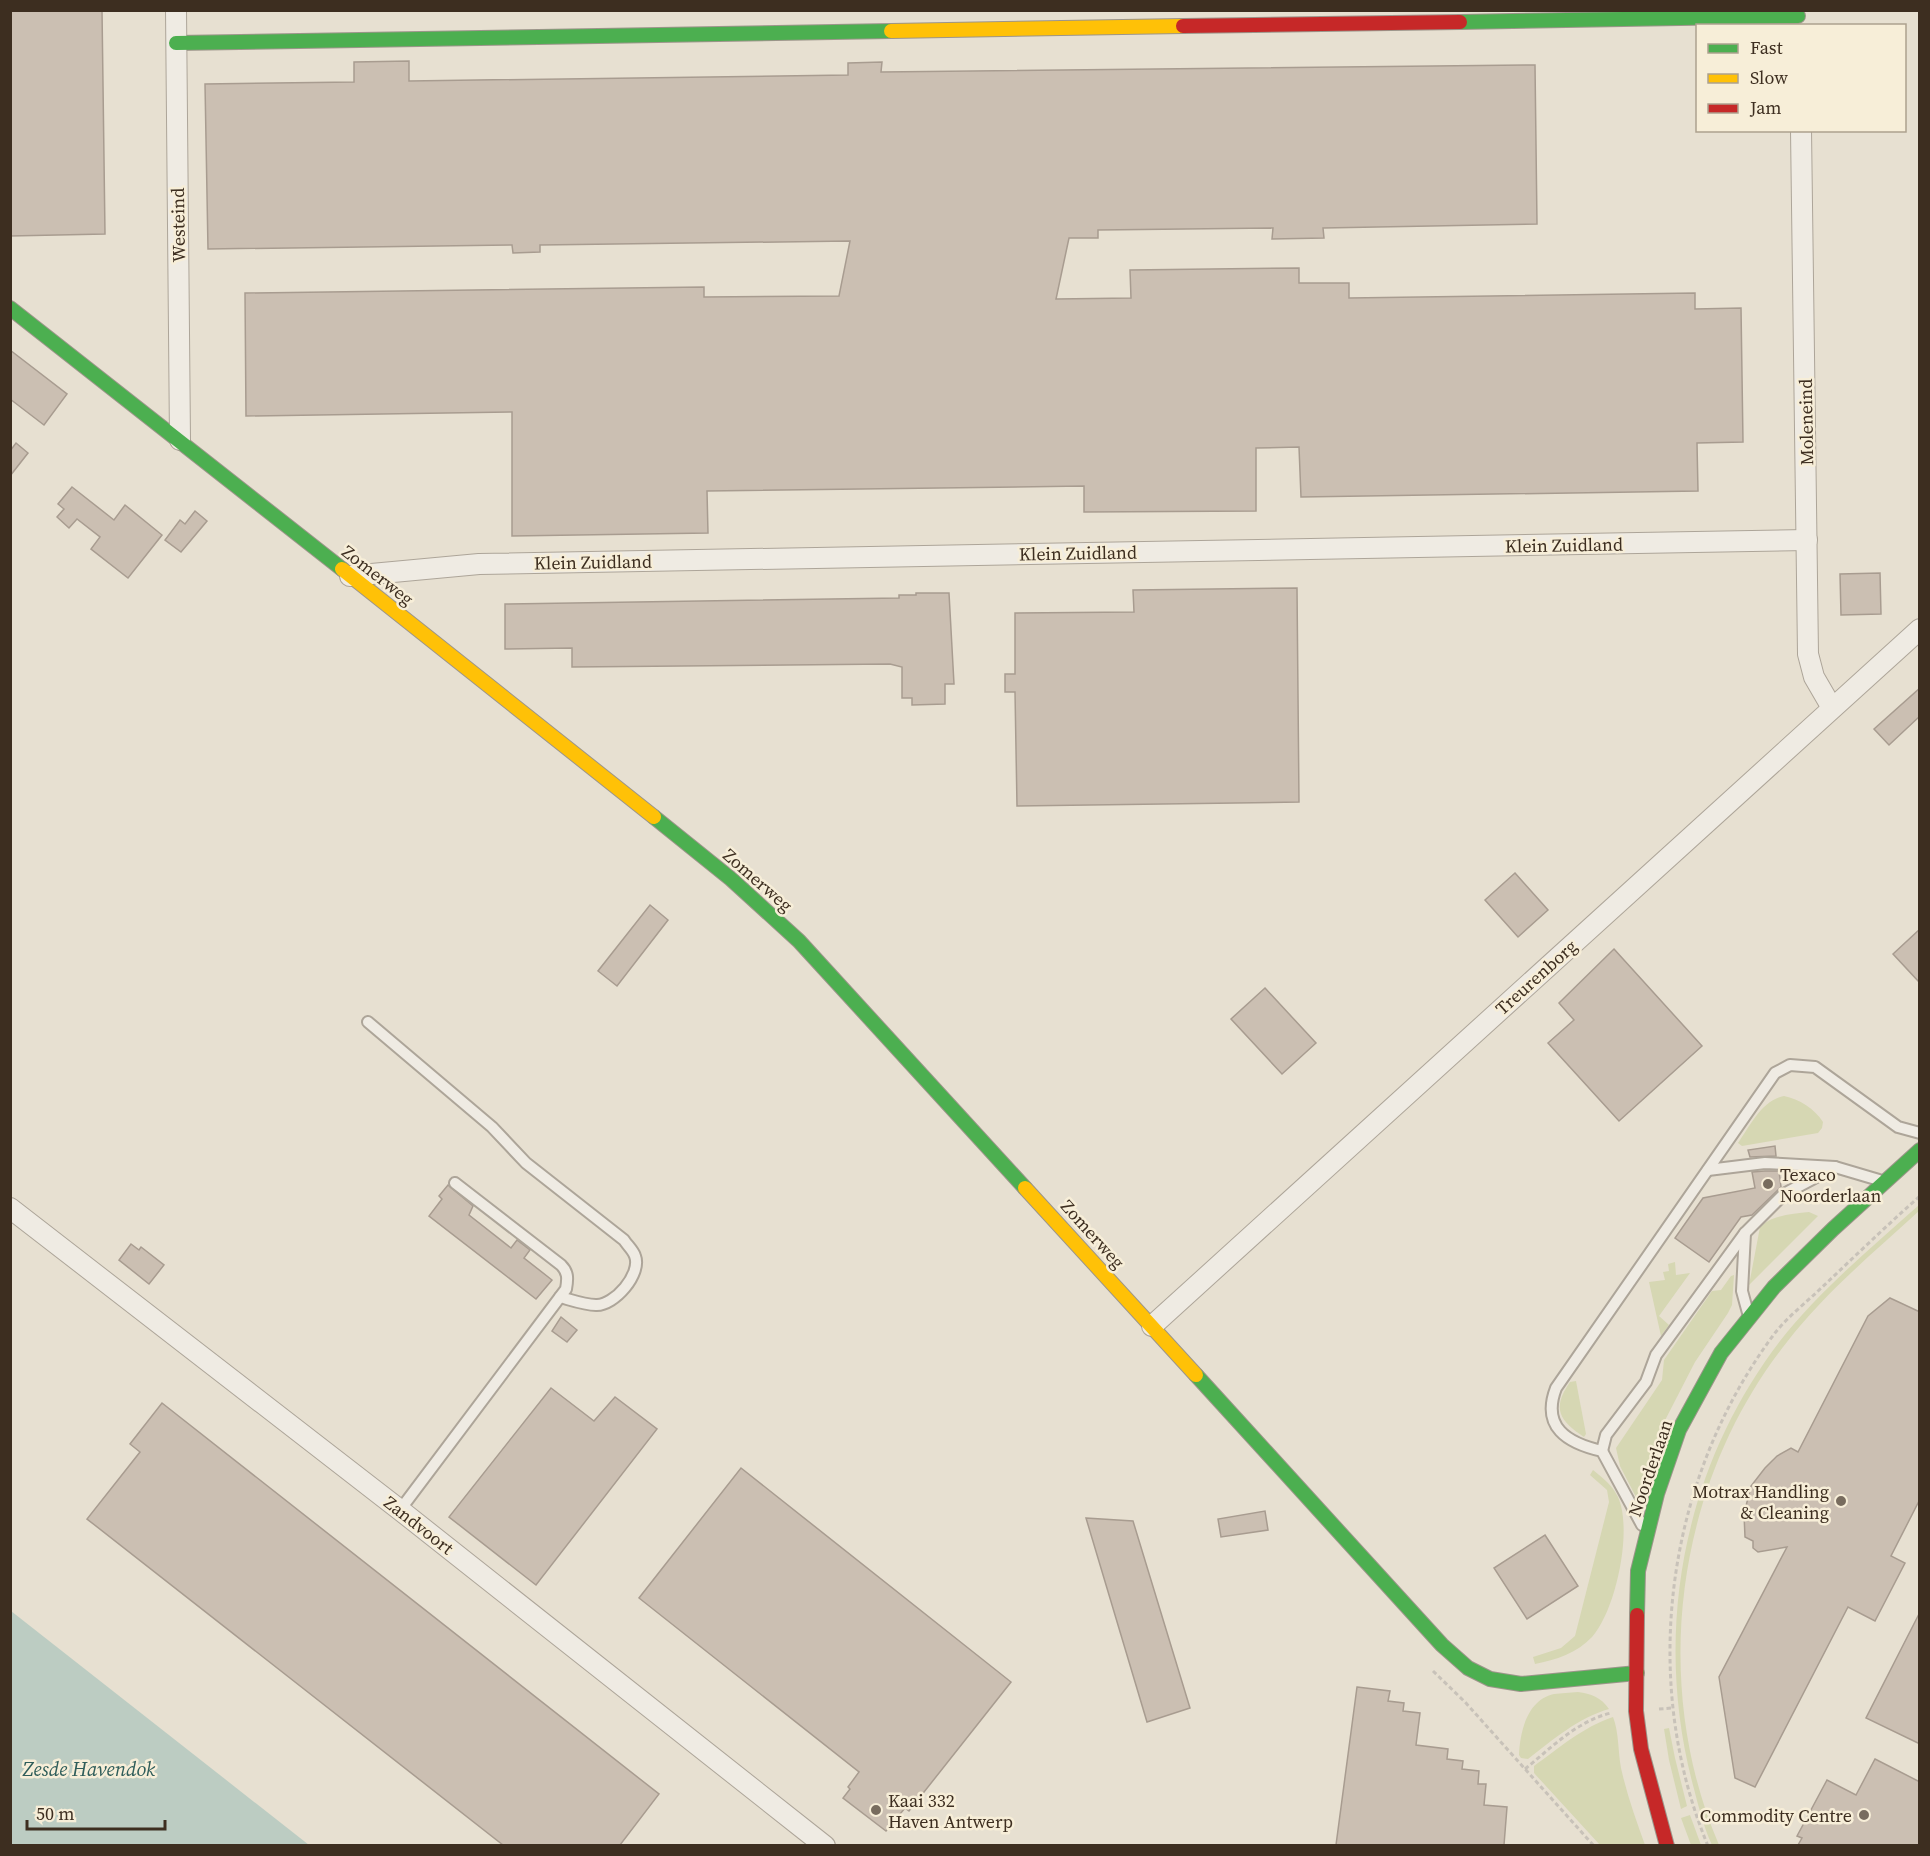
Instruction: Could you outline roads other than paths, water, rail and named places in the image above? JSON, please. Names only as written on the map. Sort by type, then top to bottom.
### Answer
[{"type":"street","name":"Westeind","points":[[176,10],[180,440]]},
{"type":"street","points":[[176,44],[1799,16]]},
{"type":"street","name":"Moleneind","points":[[1801,132],[1808,654],[1814,677],[1832,708]]},
{"type":"street","name":"Zomerweg","points":[[10,308],[180,440],[724,873],[781,922],[1152,1326],[1384,1583],[1442,1645],[1468,1668],[1490,1679],[1521,1684],[1637,1673]]},
{"type":"street","name":"Klein Zuidland","points":[[350,576],[491,564],[1807,540]]},
{"type":"street","name":"Treurenborg","points":[[1152,1326],[1920,629]]},
{"type":"street","name":"Noorderlaan","points":[[1668,1845],[1659,1820],[1641,1749],[1636,1711],[1638,1571],[1657,1494],[1679,1430],[1721,1353],[1774,1287],[1833,1229],[1920,1150]]},
{"type":"street","name":"Zandvoort","points":[[10,1208],[400,1510],[825,1845]]},
{"type":"lane","points":[[368,1022],[492,1127],[526,1163],[624,1240],[636,1256],[636,1268],[632,1277],[616,1297],[598,1306],[560,1297]]},
{"type":"lane","points":[[1602,1451],[1582,1446],[1558,1429],[1552,1417],[1550,1403],[1556,1388],[1775,1073],[1790,1065],[1815,1067],[1898,1127],[1920,1132]]},
{"type":"lane","points":[[1708,1170],[1765,1163],[1835,1167],[1885,1182]]},
{"type":"lane","points":[[1647,1534],[1602,1451],[1606,1435],[1646,1382],[1656,1355],[1745,1233],[1784,1194],[1835,1167]]},
{"type":"lane","points":[[400,1510],[566,1289],[568,1279],[566,1270],[455,1183]]},
{"type":"lane","points":[[1745,1233],[1742,1291],[1750,1318]]},
{"type":"water","name":"Zesde Havendok","points":[[11,1611],[309,1845],[11,1845]]},
{"type":"place","name":"Texaco Noorderlaan","points":[[1768,1184]]},
{"type":"place","name":"Motrax Handling & Cleaning","points":[[1841,1501]]},
{"type":"place","name":"Kaai 332 Haven Antwerp","points":[[876,1810]]},
{"type":"place","name":"Commodity Centre","points":[[1864,1815]]}]
